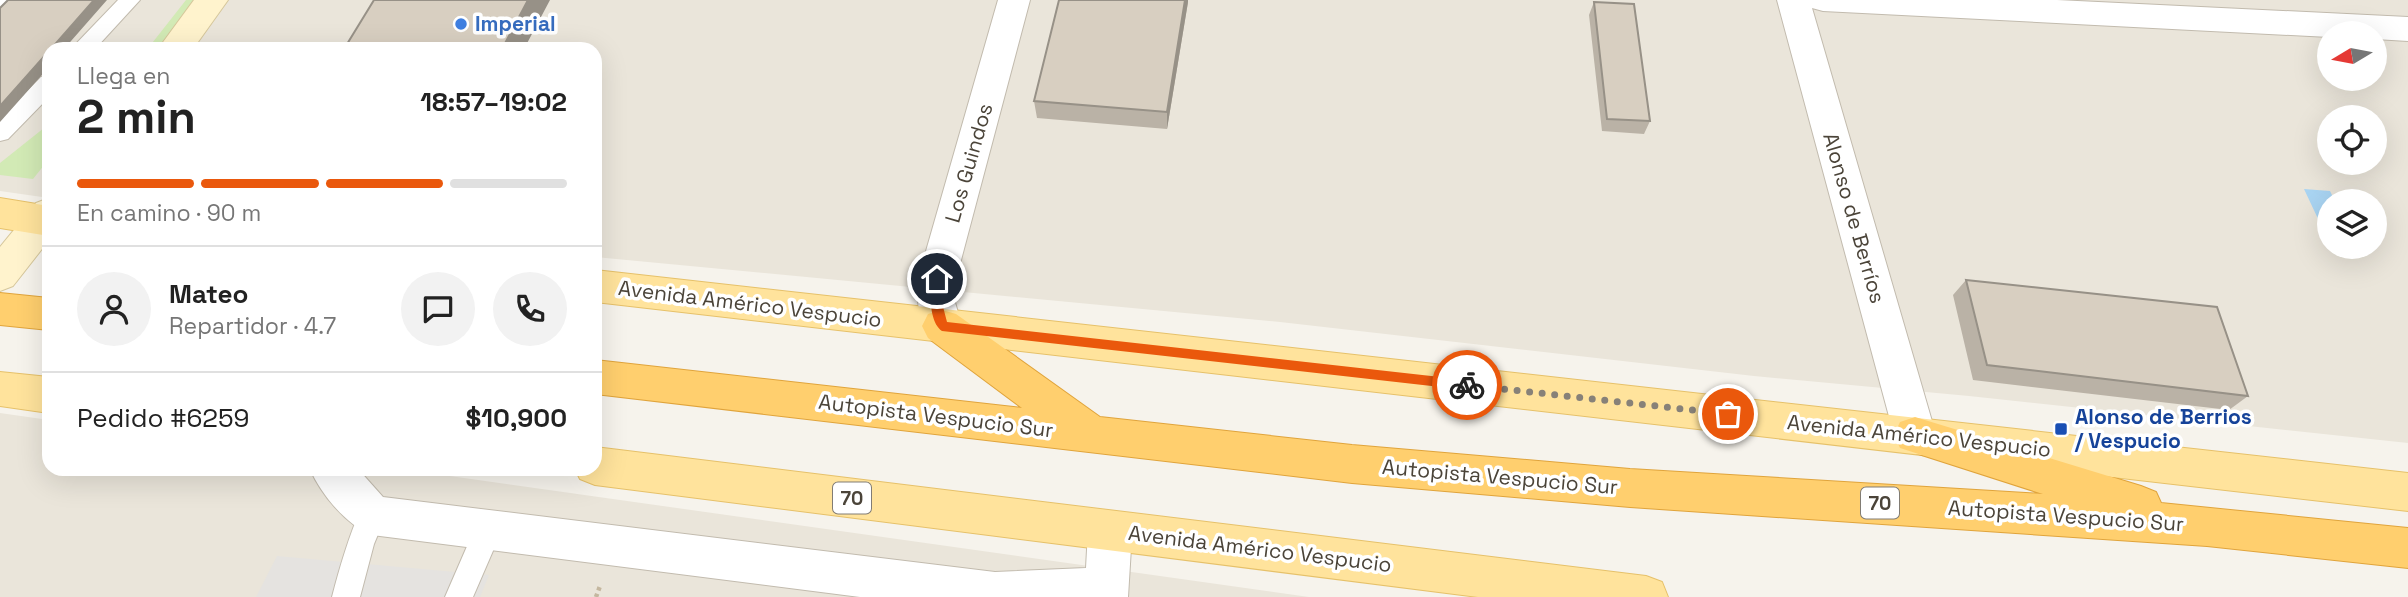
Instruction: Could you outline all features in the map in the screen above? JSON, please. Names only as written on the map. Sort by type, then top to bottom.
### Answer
[{"type":"highway","points":[[0,309],[42,313]]},
{"type":"highway","points":[[942,326],[1063,415],[1094,434]]},
{"type":"highway","name":"Autopista Vespucio Sur","points":[[602,378],[1352,464],[1602,486],[2207,526],[2408,548]]},
{"type":"highway","points":[[1915,435],[2207,526]]},
{"type":"main road","points":[[180,42],[212,0]]},
{"type":"main road","points":[[0,212],[42,217]]},
{"type":"main road","points":[[0,275],[42,224]]},
{"type":"main road","name":"Avenida Américo Vespucio","points":[[602,287],[2408,492]]},
{"type":"main road","points":[[0,389],[42,394]]},
{"type":"main road","name":"Avenida Américo Vespucio","points":[[602,467],[1646,597]]},
{"type":"street","name":"Los Guindos","points":[[942,326],[936,299],[937,279],[1014,0]]},
{"type":"street","name":"Alonso de Berríos","points":[[1793,0],[1915,435]]},
{"type":"street","points":[[1823,0],[2408,29]]},
{"type":"street","points":[[337,476],[372,515],[995,593],[1106,592],[1110,531]]},
{"type":"street","name":"Avenida Américo Vespucio","points":[[1466,574],[1547,597]]},
{"type":"lane","points":[[0,7],[7,0]]},
{"type":"lane","points":[[96,42],[130,0]]},
{"type":"lane","points":[[0,133],[42,90]]},
{"type":"lane","points":[[346,597],[360,544],[372,515]]},
{"type":"lane","points":[[459,597],[488,530]]},
{"type":"shaded area","points":[[0,0],[2408,0],[2408,443],[1754,376],[1280,322],[602,258],[602,42],[42,42],[42,197],[0,191]]},
{"type":"shaded area","points":[[0,413],[42,419],[42,476],[450,476],[1309,597],[0,597]]},
{"type":"shaded area","points":[[277,556],[489,575],[480,597],[256,597]]},
{"type":"green space","points":[[186,0],[197,0],[164,42],[153,42]]},
{"type":"green space","points":[[42,130],[42,168],[33,179],[0,175],[0,163]]},
{"type":"water","points":[[2304,189],[2317,190],[2317,217]]},
{"type":"building","points":[[8,0],[94,0],[57,42],[42,42],[42,59],[0,106],[0,8]]},
{"type":"building","name":"Imperial","points":[[374,0],[528,0],[506,42],[348,42]]},
{"type":"building","points":[[1059,0],[1185,0],[1167,112],[1034,101]]},
{"type":"building","points":[[1594,2],[1634,4],[1650,121],[1607,119]]},
{"type":"building","points":[[1966,280],[2217,307],[2248,396],[1987,365]]},
{"type":"way so far","points":[[1467,385],[1728,414]]},
{"type":"place","name":"Imperial","points":[[461,24]]},
{"type":"place","name":"Alonso de Berrios / Vespucio","points":[[2061,429]]},
{"type":"route","points":[[937,279],[937,311],[942,326],[1467,385]]}]
